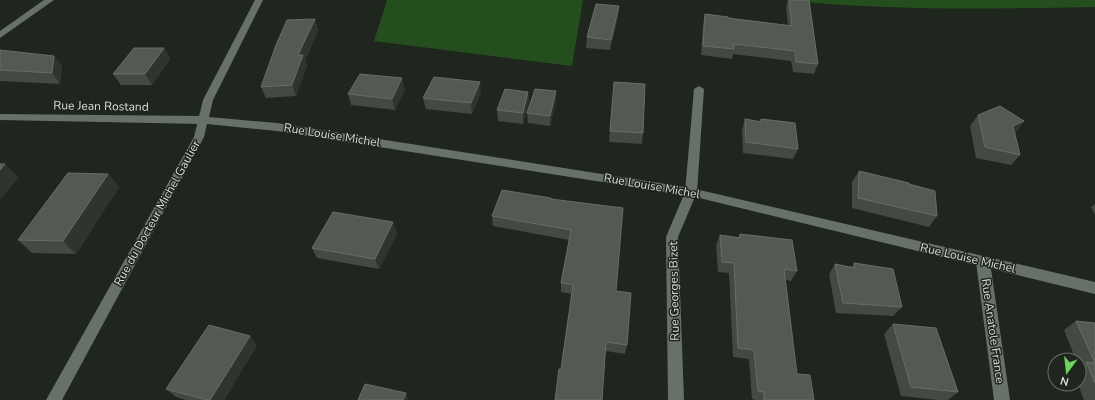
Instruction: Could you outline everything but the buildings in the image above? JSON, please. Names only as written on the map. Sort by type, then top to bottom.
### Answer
[{"type":"street","points":[[0,35],[50,0]]},
{"type":"street","name":"Rue du Docteur Michel Gaulier","points":[[54,400],[199,137],[208,100],[258,0]]},
{"type":"street","name":"Rue Georges Bizet","points":[[676,400],[672,237],[691,192],[698,89]]},
{"type":"street","name":"Rue Jean Rostand","points":[[0,117],[202,120]]},
{"type":"street","name":"Rue Louise Michel","points":[[202,120],[277,127],[691,192],[1095,288]]},
{"type":"street","name":"Rue Anatole France","points":[[983,262],[1002,400]]},
{"type":"green space","points":[[387,0],[583,0],[572,66],[374,41]]},
{"type":"green space","points":[[786,0],[1095,0],[1095,7],[979,9],[901,8],[824,4]]}]
